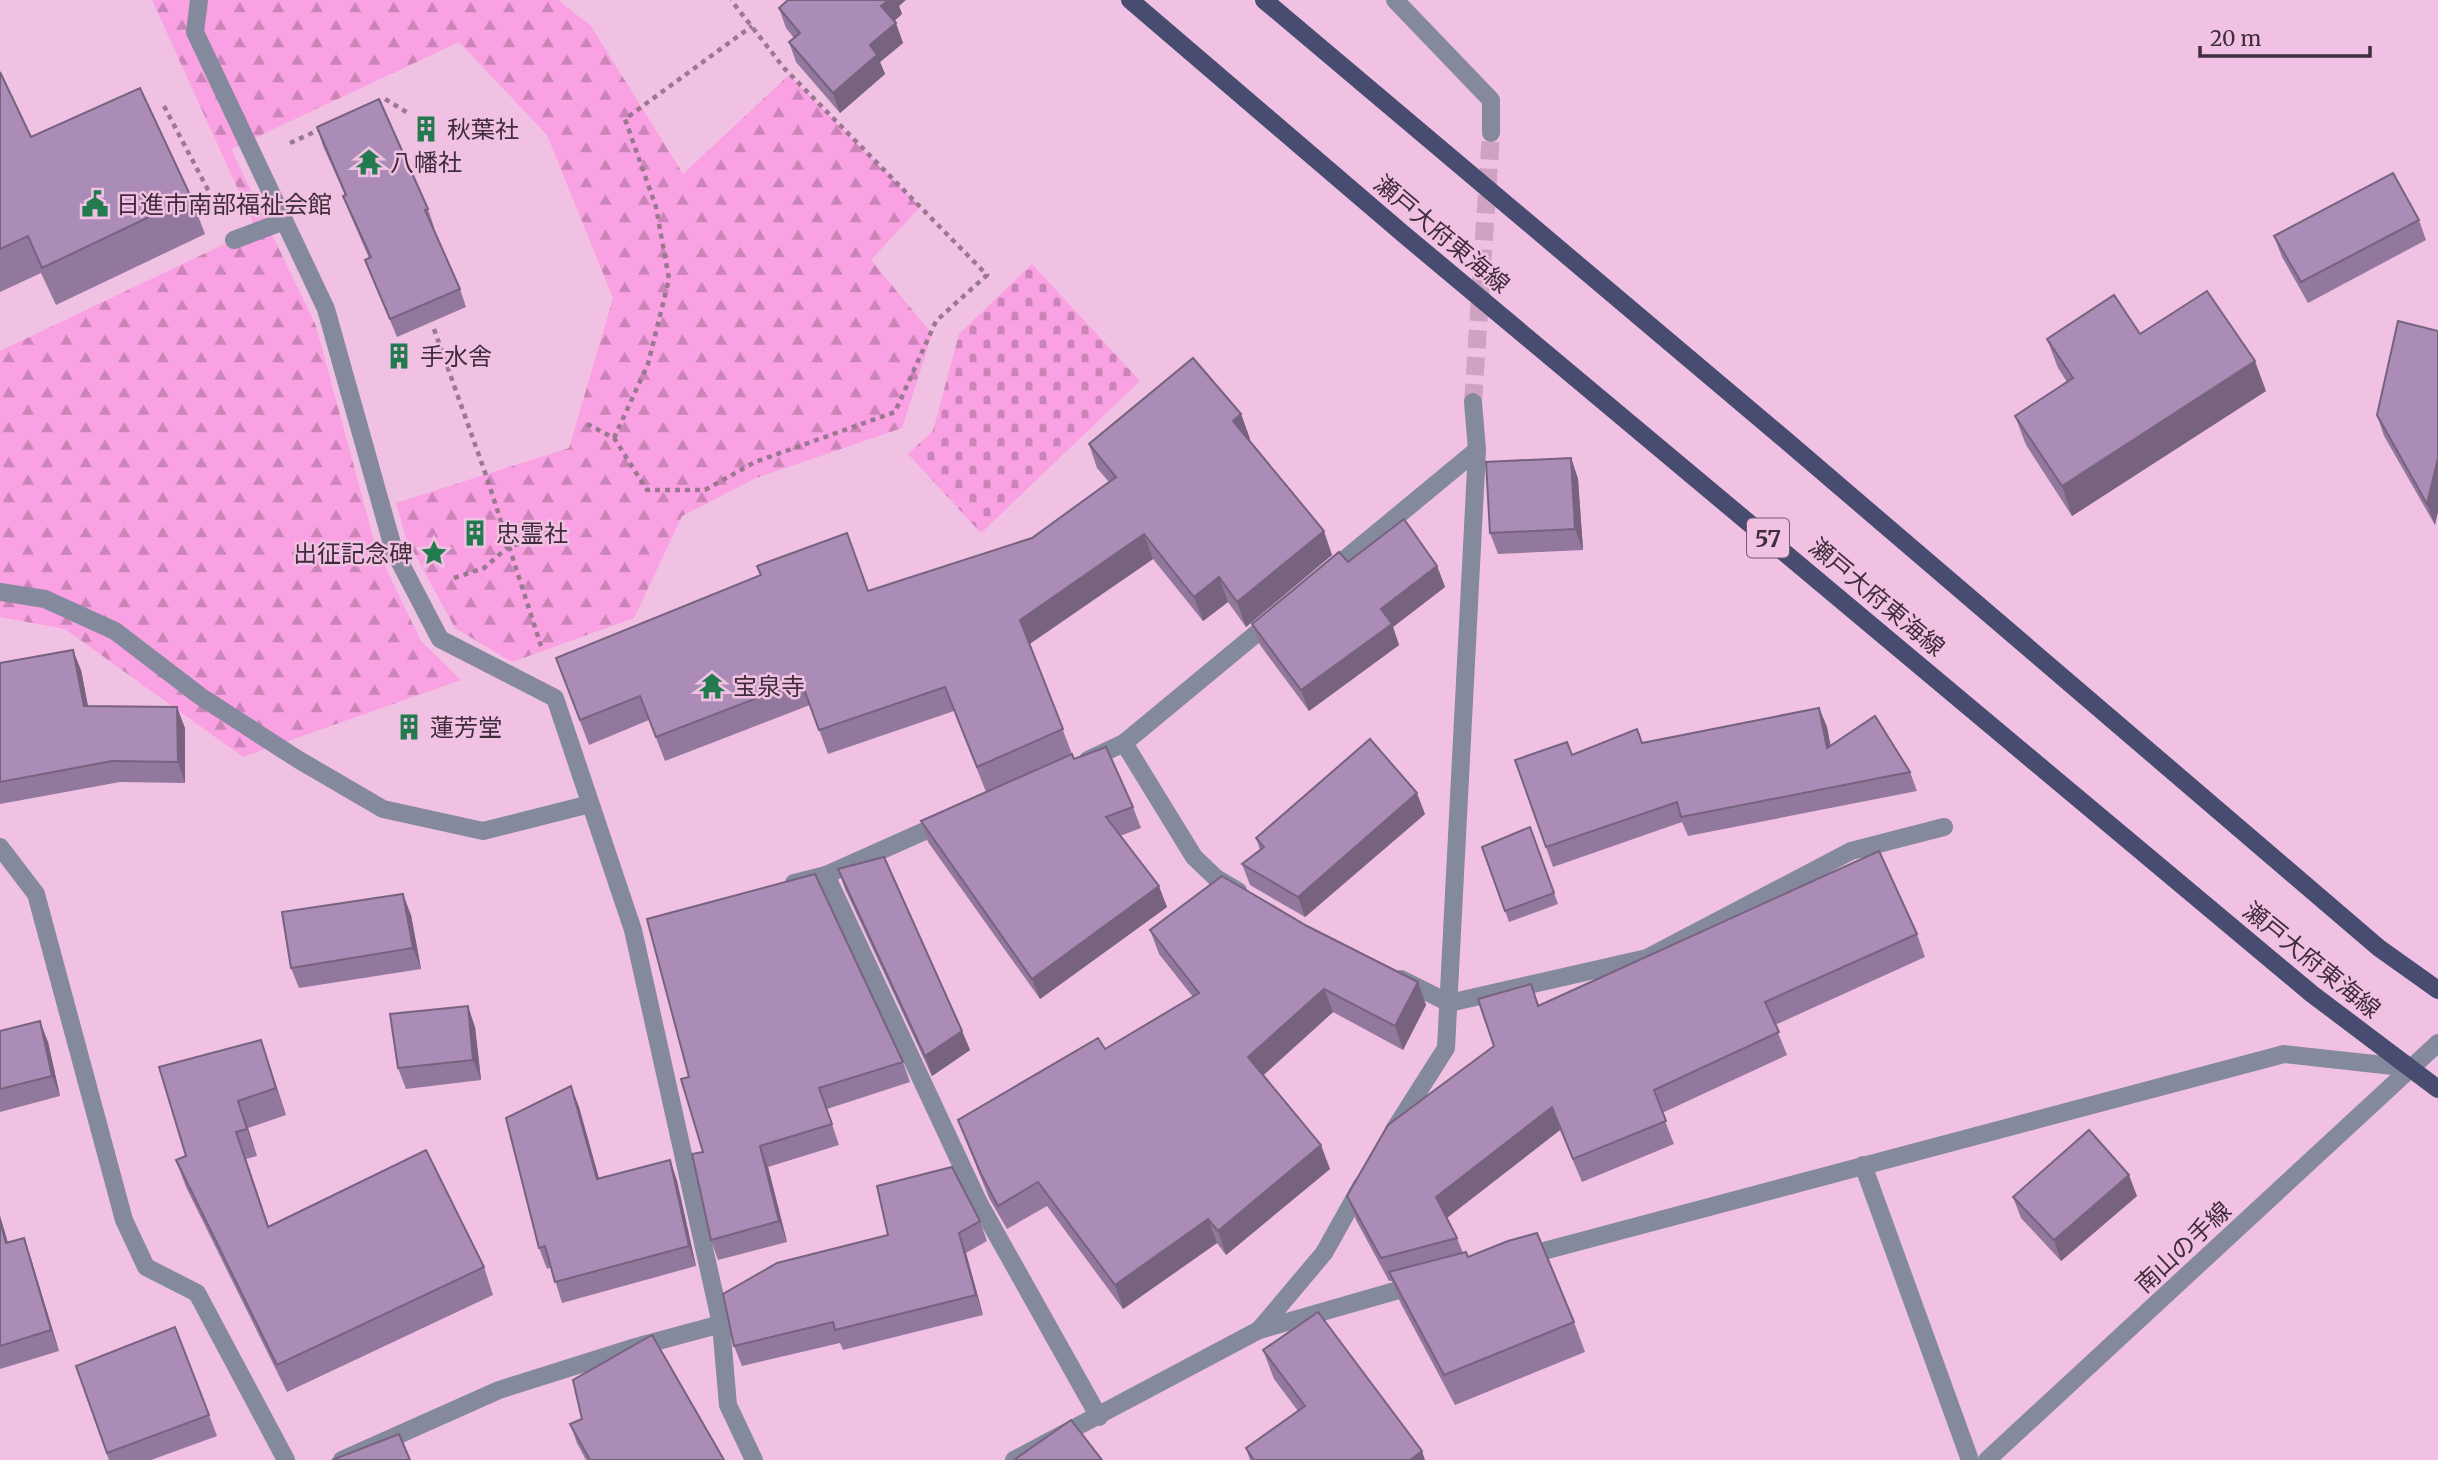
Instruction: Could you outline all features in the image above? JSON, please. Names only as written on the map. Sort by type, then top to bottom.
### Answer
[{"type":"main road","name":"瀬戸大府東海線","points":[[1130,0],[1401,232],[2301,986],[2438,1089]]},
{"type":"main road","points":[[1264,0],[1793,446],[2379,948],[2438,990]]},
{"type":"street","points":[[199,0],[195,32],[326,309],[394,551],[440,639],[555,698],[590,804],[639,928],[721,1324],[728,1405],[754,1460]]},
{"type":"street","points":[[1395,0],[1491,100],[1491,132]]},
{"type":"street","points":[[234,240],[284,221]]},
{"type":"street","points":[[1387,1141],[1446,1048],[1476,450],[1473,402]]},
{"type":"street","points":[[1317,583],[1476,450]]},
{"type":"street","points":[[0,592],[45,599],[115,631],[200,696],[299,761],[383,809],[484,831],[590,804]]},
{"type":"street","points":[[1066,769],[1124,743],[1284,610]]},
{"type":"street","points":[[1124,743],[1194,857],[1216,878],[1251,899]]},
{"type":"street","points":[[774,889],[825,875],[965,813]]},
{"type":"street","points":[[1391,974],[1449,1003],[1647,958],[1851,851],[1944,827]]},
{"type":"street","points":[[0,847],[36,894],[124,1220],[146,1268],[197,1293],[286,1460]]},
{"type":"street","points":[[825,875],[979,1203],[1098,1417]]},
{"type":"street","name":"南山の手線","points":[[1987,1460],[2438,1043]]},
{"type":"street","points":[[1502,1263],[2284,1054],[2412,1068]]},
{"type":"street","points":[[1863,1165],[1970,1460]]},
{"type":"street","points":[[1259,1329],[1324,1253],[1367,1175]]},
{"type":"street","points":[[1014,1460],[1259,1329],[1434,1281]]},
{"type":"street","points":[[342,1460],[499,1390],[632,1348],[721,1324]]},
{"type":"path","points":[[587,424],[614,438],[648,491],[705,490],[755,462],[895,412],[936,321],[987,275],[784,68],[731,0]]},
{"type":"path","points":[[614,438],[648,364],[669,279],[656,207],[625,119],[752,26]]},
{"type":"path","points":[[374,104],[385,99],[408,113]]},
{"type":"path","points":[[164,106],[234,240]]},
{"type":"path","points":[[291,143],[326,126]]},
{"type":"path","points":[[434,329],[541,644]]},
{"type":"path","points":[[454,578],[484,568],[508,547],[566,530]]},
{"type":"green space","points":[[152,0],[558,0],[591,26],[683,174],[789,75],[920,207],[871,260],[932,334],[902,428],[756,478],[682,516],[634,618],[512,662],[455,628],[406,538],[396,503],[569,448],[613,298],[547,135],[459,42],[231,149],[316,326],[376,548],[421,641],[461,680],[243,757],[65,629],[0,617],[0,351],[256,229]]},
{"type":"green space","points":[[1032,264],[1140,381],[981,533],[908,454],[933,431],[959,334]]},
{"type":"building","points":[[788,0],[889,0],[881,6],[896,23],[870,45],[877,55],[833,93],[789,42],[800,33],[779,8]]},
{"type":"building","name":"日進市南部福祉会館","points":[[0,72],[31,137],[140,88],[191,197],[42,268],[28,236],[0,249]]},
{"type":"building","points":[[379,99],[460,289],[390,319],[365,260],[371,257],[343,196],[346,195],[317,127]]},
{"type":"building","points":[[2393,173],[2419,220],[2301,282],[2274,236]]},
{"type":"building","points":[[2207,291],[2255,361],[2062,486],[2015,416],[2073,378],[2047,339],[2114,295],[2140,334]]},
{"type":"building","points":[[2398,321],[2438,331],[2438,458],[2427,504],[2377,415]]},
{"type":"building","points":[[1193,358],[1241,414],[1233,421],[1324,531],[1237,602],[1219,577],[1194,597],[1144,534],[1020,620],[1063,729],[977,767],[945,687],[819,730],[801,681],[656,737],[640,696],[580,720],[556,658],[761,575],[757,566],[847,533],[868,591],[1032,538],[1116,477],[1089,444]]},
{"type":"building","points":[[1571,458],[1575,529],[1490,533],[1486,462]]},
{"type":"building","points":[[1404,519],[1437,566],[1381,609],[1392,624],[1301,690],[1252,624],[1339,552],[1348,562]]},
{"type":"building","points":[[73,650],[84,706],[177,707],[178,762],[112,761],[0,782],[0,663]]},
{"type":"building","points":[[1819,708],[1827,748],[1875,716],[1910,772],[1681,817],[1677,802],[1546,847],[1515,760],[1567,742],[1572,755],[1637,729],[1642,743]]},
{"type":"building","points":[[1370,739],[1417,793],[1298,897],[1242,864],[1264,847],[1256,838]]},
{"type":"building","points":[[1106,747],[1133,807],[1106,817],[1159,886],[1032,979],[921,821],[1072,754],[1074,759]]},
{"type":"building","points":[[1530,827],[1554,893],[1505,911],[1482,847]]},
{"type":"building","points":[[1879,851],[1917,934],[1765,1002],[1779,1032],[1654,1090],[1666,1121],[1573,1159],[1552,1107],[1436,1197],[1457,1238],[1381,1258],[1347,1196],[1388,1125],[1494,1046],[1478,999],[1531,984],[1538,1006]]},
{"type":"building","points":[[884,857],[962,1031],[925,1056],[838,869]]},
{"type":"building","points":[[815,874],[903,1062],[819,1088],[832,1124],[760,1146],[779,1221],[711,1240],[692,1154],[703,1152],[681,1079],[689,1077],[647,919]]},
{"type":"building","points":[[1222,876],[1307,926],[1418,982],[1395,1026],[1324,989],[1248,1057],[1321,1145],[1218,1231],[1208,1219],[1115,1285],[1038,1182],[998,1206],[958,1120],[1098,1038],[1105,1049],[1199,993],[1150,930]]},
{"type":"building","points":[[403,894],[413,948],[291,968],[282,912]]},
{"type":"building","points":[[468,1006],[473,1060],[398,1068],[390,1014]]},
{"type":"building","points":[[40,1021],[52,1076],[0,1089],[0,1031]]},
{"type":"building","points":[[261,1040],[276,1088],[238,1101],[247,1129],[236,1132],[268,1227],[426,1150],[484,1267],[277,1365],[176,1160],[186,1156],[159,1067]]},
{"type":"building","points":[[571,1086],[597,1179],[670,1160],[689,1246],[555,1282],[545,1246],[539,1248],[506,1118]]},
{"type":"building","points":[[2089,1130],[2129,1175],[2054,1240],[2013,1197]]},
{"type":"building","points":[[952,1167],[980,1221],[959,1233],[976,1295],[835,1330],[833,1322],[734,1346],[723,1294],[777,1263],[888,1235],[877,1186]]},
{"type":"building","points":[[0,1221],[6,1243],[24,1238],[51,1330],[0,1346]]},
{"type":"building","points":[[1537,1233],[1574,1322],[1444,1375],[1389,1272],[1466,1252],[1468,1257]]},
{"type":"building","points":[[1318,1312],[1422,1451],[1410,1460],[1254,1460],[1246,1448],[1305,1406],[1263,1350]]},
{"type":"building","points":[[175,1327],[209,1415],[107,1453],[76,1366]]},
{"type":"building","points":[[652,1335],[724,1460],[590,1460],[570,1424],[582,1419],[573,1380]]},
{"type":"building","points":[[1071,1420],[1102,1460],[1014,1460]]},
{"type":"building","points":[[399,1434],[410,1460],[332,1460]]},
{"type":"tunnel","points":[[1473,402],[1491,133]]},
{"type":"place","name":"秋葉社","points":[[426,129]]},
{"type":"place","name":"八幡社","points":[[369,162]]},
{"type":"place","name":"日進市南部福祉会館","points":[[95,204]]},
{"type":"place","name":"手水舎","points":[[399,356]]},
{"type":"place","name":"忠霊社","points":[[475,533]]},
{"type":"place","name":"出征記念碑","points":[[434,553]]},
{"type":"place","name":"宝泉寺","points":[[712,686]]},
{"type":"place","name":"蓮芳堂","points":[[409,727]]}]
